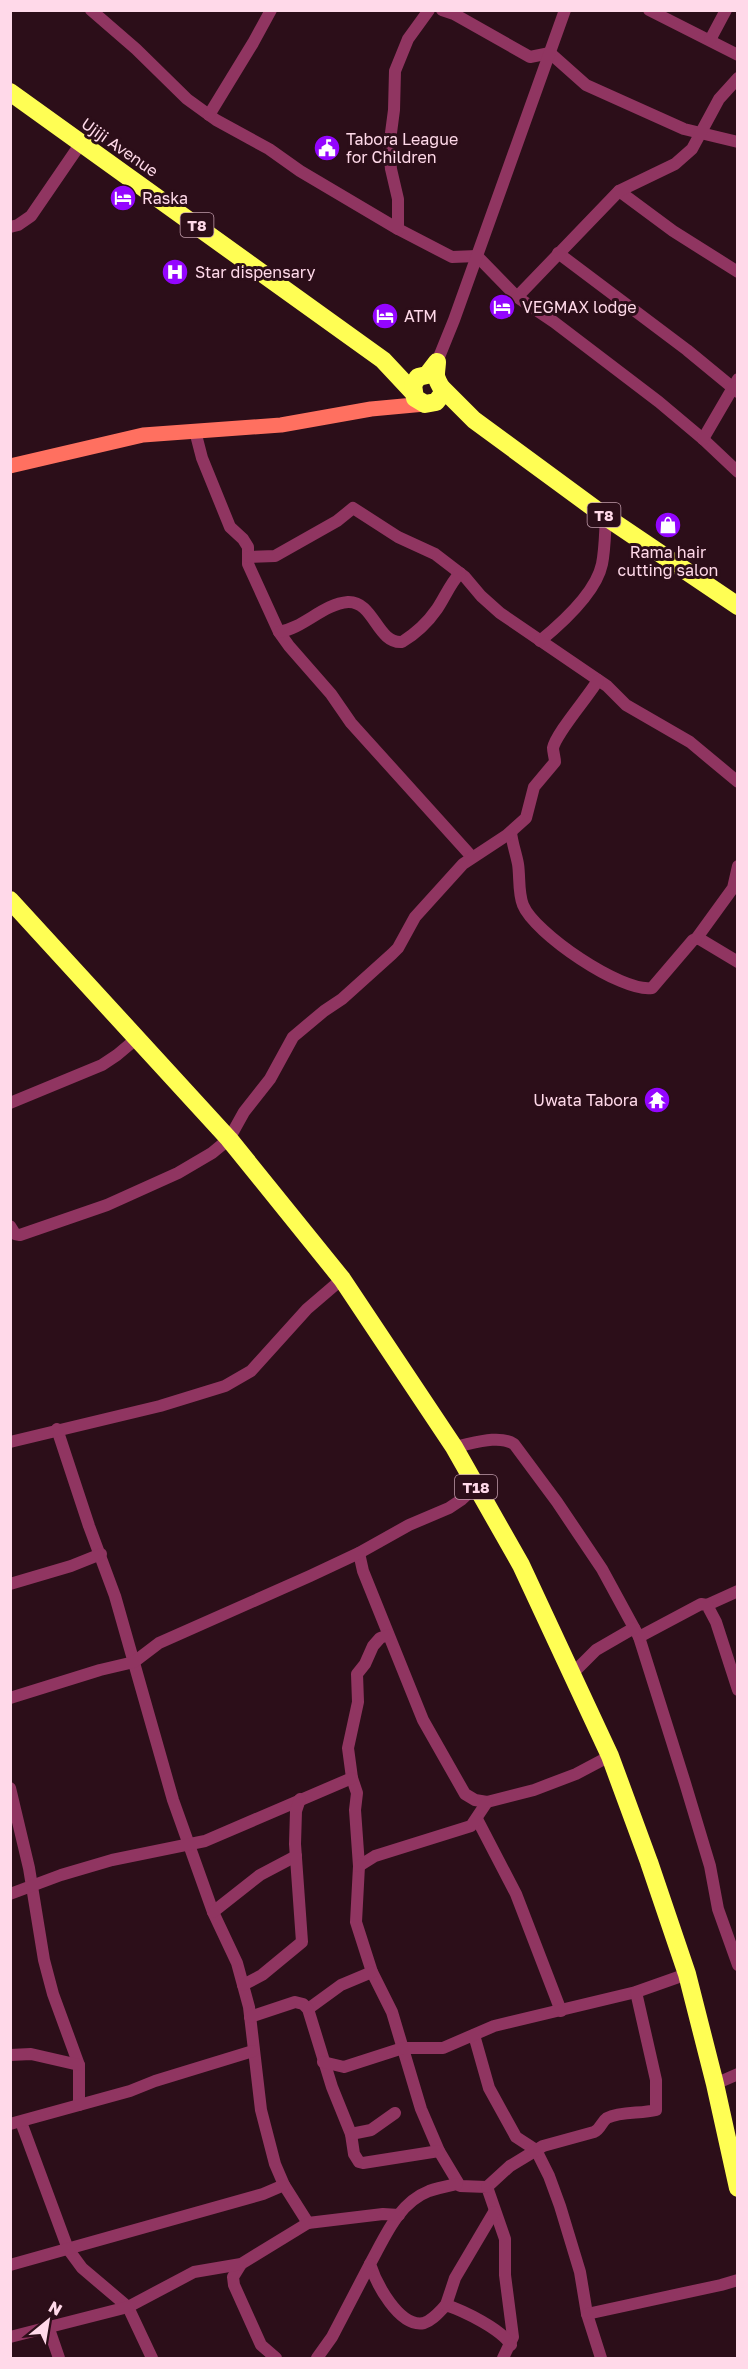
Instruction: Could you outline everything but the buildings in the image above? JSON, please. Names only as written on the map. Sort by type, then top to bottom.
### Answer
[{"type":"highway","name":"Ujiji Avenue","points":[[10,92],[383,360]]},
{"type":"highway","name":"T8","points":[[383,360],[422,376]]},
{"type":"highway","name":"T8","points":[[383,360],[429,396],[474,420],[606,517],[738,606]]},
{"type":"highway","points":[[437,362],[437,379],[429,396],[415,381],[427,375],[437,362]]},
{"type":"highway","name":"T18","points":[[10,900],[229,1139],[342,1279],[454,1447],[521,1564],[610,1755],[687,1974],[738,2188]]},
{"type":"main road","points":[[10,466],[143,435],[282,425],[429,396]]},
{"type":"street","points":[[92,10],[136,48],[187,99],[209,115],[269,148],[300,171],[398,230],[452,258],[477,255]]},
{"type":"street","points":[[209,115],[271,10]]},
{"type":"street","points":[[398,230],[398,199],[389,148],[396,71],[408,39],[429,10]]},
{"type":"street","points":[[442,10],[454,14],[530,57],[550,53]]},
{"type":"street","points":[[437,362],[565,10]]},
{"type":"street","points":[[649,10],[738,55]]},
{"type":"street","points":[[710,40],[726,10]]},
{"type":"street","points":[[550,53],[586,85],[699,134],[738,142]]},
{"type":"street","points":[[517,297],[619,191],[675,164],[692,149],[719,99],[738,78]]},
{"type":"street","points":[[10,227],[18,225],[31,216],[81,143]]},
{"type":"street","points":[[619,191],[673,231],[738,272]]},
{"type":"street","points":[[558,254],[736,386],[703,438]]},
{"type":"street","points":[[477,255],[517,297],[554,322],[659,402],[703,438],[738,472]]},
{"type":"street","points":[[195,431],[202,458],[230,528],[245,542],[249,550],[250,568],[279,632],[331,694],[351,723],[472,857]]},
{"type":"street","points":[[248,557],[274,556],[337,521],[353,508],[398,537],[435,554],[460,573],[488,603],[598,680],[626,705],[690,742],[738,782]]},
{"type":"street","points":[[540,641],[573,611],[587,594],[598,574],[602,565],[606,517]]},
{"type":"street","points":[[279,632],[296,627],[335,605],[349,602],[364,608],[391,640],[402,642],[417,632],[435,612],[448,587],[460,573]]},
{"type":"street","points":[[10,1226],[15,1234],[21,1235],[107,1205],[178,1173],[212,1153],[229,1139],[244,1112],[270,1079],[291,1039],[342,999],[392,954],[415,917],[472,857],[511,832],[526,818],[534,787],[555,762],[554,745],[598,680]]},
{"type":"street","points":[[511,832],[518,861],[521,900],[537,924],[556,941],[603,972],[637,987],[652,988],[696,939],[733,888],[738,866]]},
{"type":"street","points":[[696,939],[701,939],[738,962]]},
{"type":"street","points":[[10,1103],[102,1065],[136,1039]]},
{"type":"street","points":[[10,1442],[160,1406],[205,1393],[232,1382],[251,1371],[307,1309],[342,1279]]},
{"type":"street","points":[[57,1429],[89,1526],[101,1554],[173,1800],[213,1912],[228,1940],[243,1985],[250,2016],[261,2110],[275,2164],[284,2185],[308,2223]]},
{"type":"street","points":[[454,1447],[502,1440],[510,1441],[519,1448],[602,1569],[636,1632],[710,1866],[718,1909],[738,1965]]},
{"type":"street","points":[[10,1698],[134,1662],[159,1643],[359,1553],[409,1525],[449,1508],[476,1486]]},
{"type":"street","points":[[359,1553],[363,1571],[423,1720],[465,1794],[476,1800],[487,1802],[548,1785],[576,1774],[610,1755]]},
{"type":"street","points":[[10,1584],[71,1566],[101,1554]]},
{"type":"street","points":[[573,1673],[596,1650],[701,1604],[706,1605],[738,1591]]},
{"type":"street","points":[[706,1605],[716,1622],[738,1690]]},
{"type":"street","points":[[388,1635],[380,1638],[373,1646],[365,1664],[357,1674],[358,1702],[348,1748],[352,1778],[357,1793],[359,1866],[356,1922],[372,1972],[392,2012],[421,2109],[439,2151],[457,2184]]},
{"type":"street","points":[[10,1894],[61,1875],[112,1860],[153,1850],[189,1846],[224,1834],[352,1778]]},
{"type":"street","points":[[10,1788],[32,1887],[44,1960],[53,1994],[79,2065],[79,2105]]},
{"type":"street","points":[[243,1985],[262,1975],[302,1942],[296,1856],[296,1811],[300,1799]]},
{"type":"street","points":[[359,1866],[375,1856],[471,1826],[487,1802]]},
{"type":"street","points":[[477,1819],[516,1894],[561,2012]]},
{"type":"street","points":[[213,1912],[260,1875],[296,1856]]},
{"type":"street","points":[[308,2009],[341,1985],[372,1972]]},
{"type":"street","points":[[323,2062],[344,2067],[403,2048],[443,2048],[504,2023],[561,2012],[636,1992],[687,1974]]},
{"type":"street","points":[[317,2358],[332,2337],[389,2228],[418,2197],[430,2191],[457,2184],[464,2187],[487,2187],[510,2166],[536,2150],[560,2140],[597,2131],[604,2121],[611,2117],[656,2110],[656,2080],[636,1992]]},
{"type":"street","points":[[250,2016],[294,2002],[303,2004],[308,2009],[323,2062],[351,2134],[356,2159],[363,2163],[439,2151]]},
{"type":"street","points":[[474,2035],[489,2088],[516,2137],[536,2150],[560,2206],[580,2272],[588,2314],[601,2358]]},
{"type":"street","points":[[152,2358],[128,2307],[82,2268],[68,2249],[16,2123],[130,2091],[156,2080],[253,2051]]},
{"type":"street","points":[[10,2055],[32,2055],[79,2065]]},
{"type":"street","points":[[715,2084],[738,2074]]},
{"type":"street","points":[[351,2134],[371,2130],[395,2113]]},
{"type":"street","points":[[10,2265],[263,2194],[284,2185]]},
{"type":"street","points":[[487,2187],[505,2239],[505,2275],[513,2330],[510,2345],[503,2358]]},
{"type":"street","points":[[370,2264],[374,2277],[393,2307],[408,2320],[423,2323],[433,2318],[446,2305],[455,2278],[494,2212]]},
{"type":"street","points":[[10,2337],[49,2329],[128,2307],[194,2272],[241,2264],[308,2223],[383,2214],[399,2215]]},
{"type":"street","points":[[241,2264],[234,2277],[234,2285],[261,2345],[276,2358]]},
{"type":"street","points":[[588,2314],[738,2280]]},
{"type":"street","points":[[446,2305],[498,2332],[506,2337],[510,2345]]},
{"type":"street","points":[[49,2329],[59,2358]]},
{"type":"place","name":"Tabora League for Children","points":[[327,148]]},
{"type":"place","name":"Raska","points":[[123,198]]},
{"type":"place","name":"Star dispensary","points":[[175,272]]},
{"type":"place","name":"VEGMAX lodge","points":[[502,307]]},
{"type":"place","name":"ATM","points":[[385,316]]},
{"type":"place","name":"Rama hair cutting salon","points":[[668,525]]},
{"type":"place","name":"Uwata Tabora","points":[[657,1100]]}]
